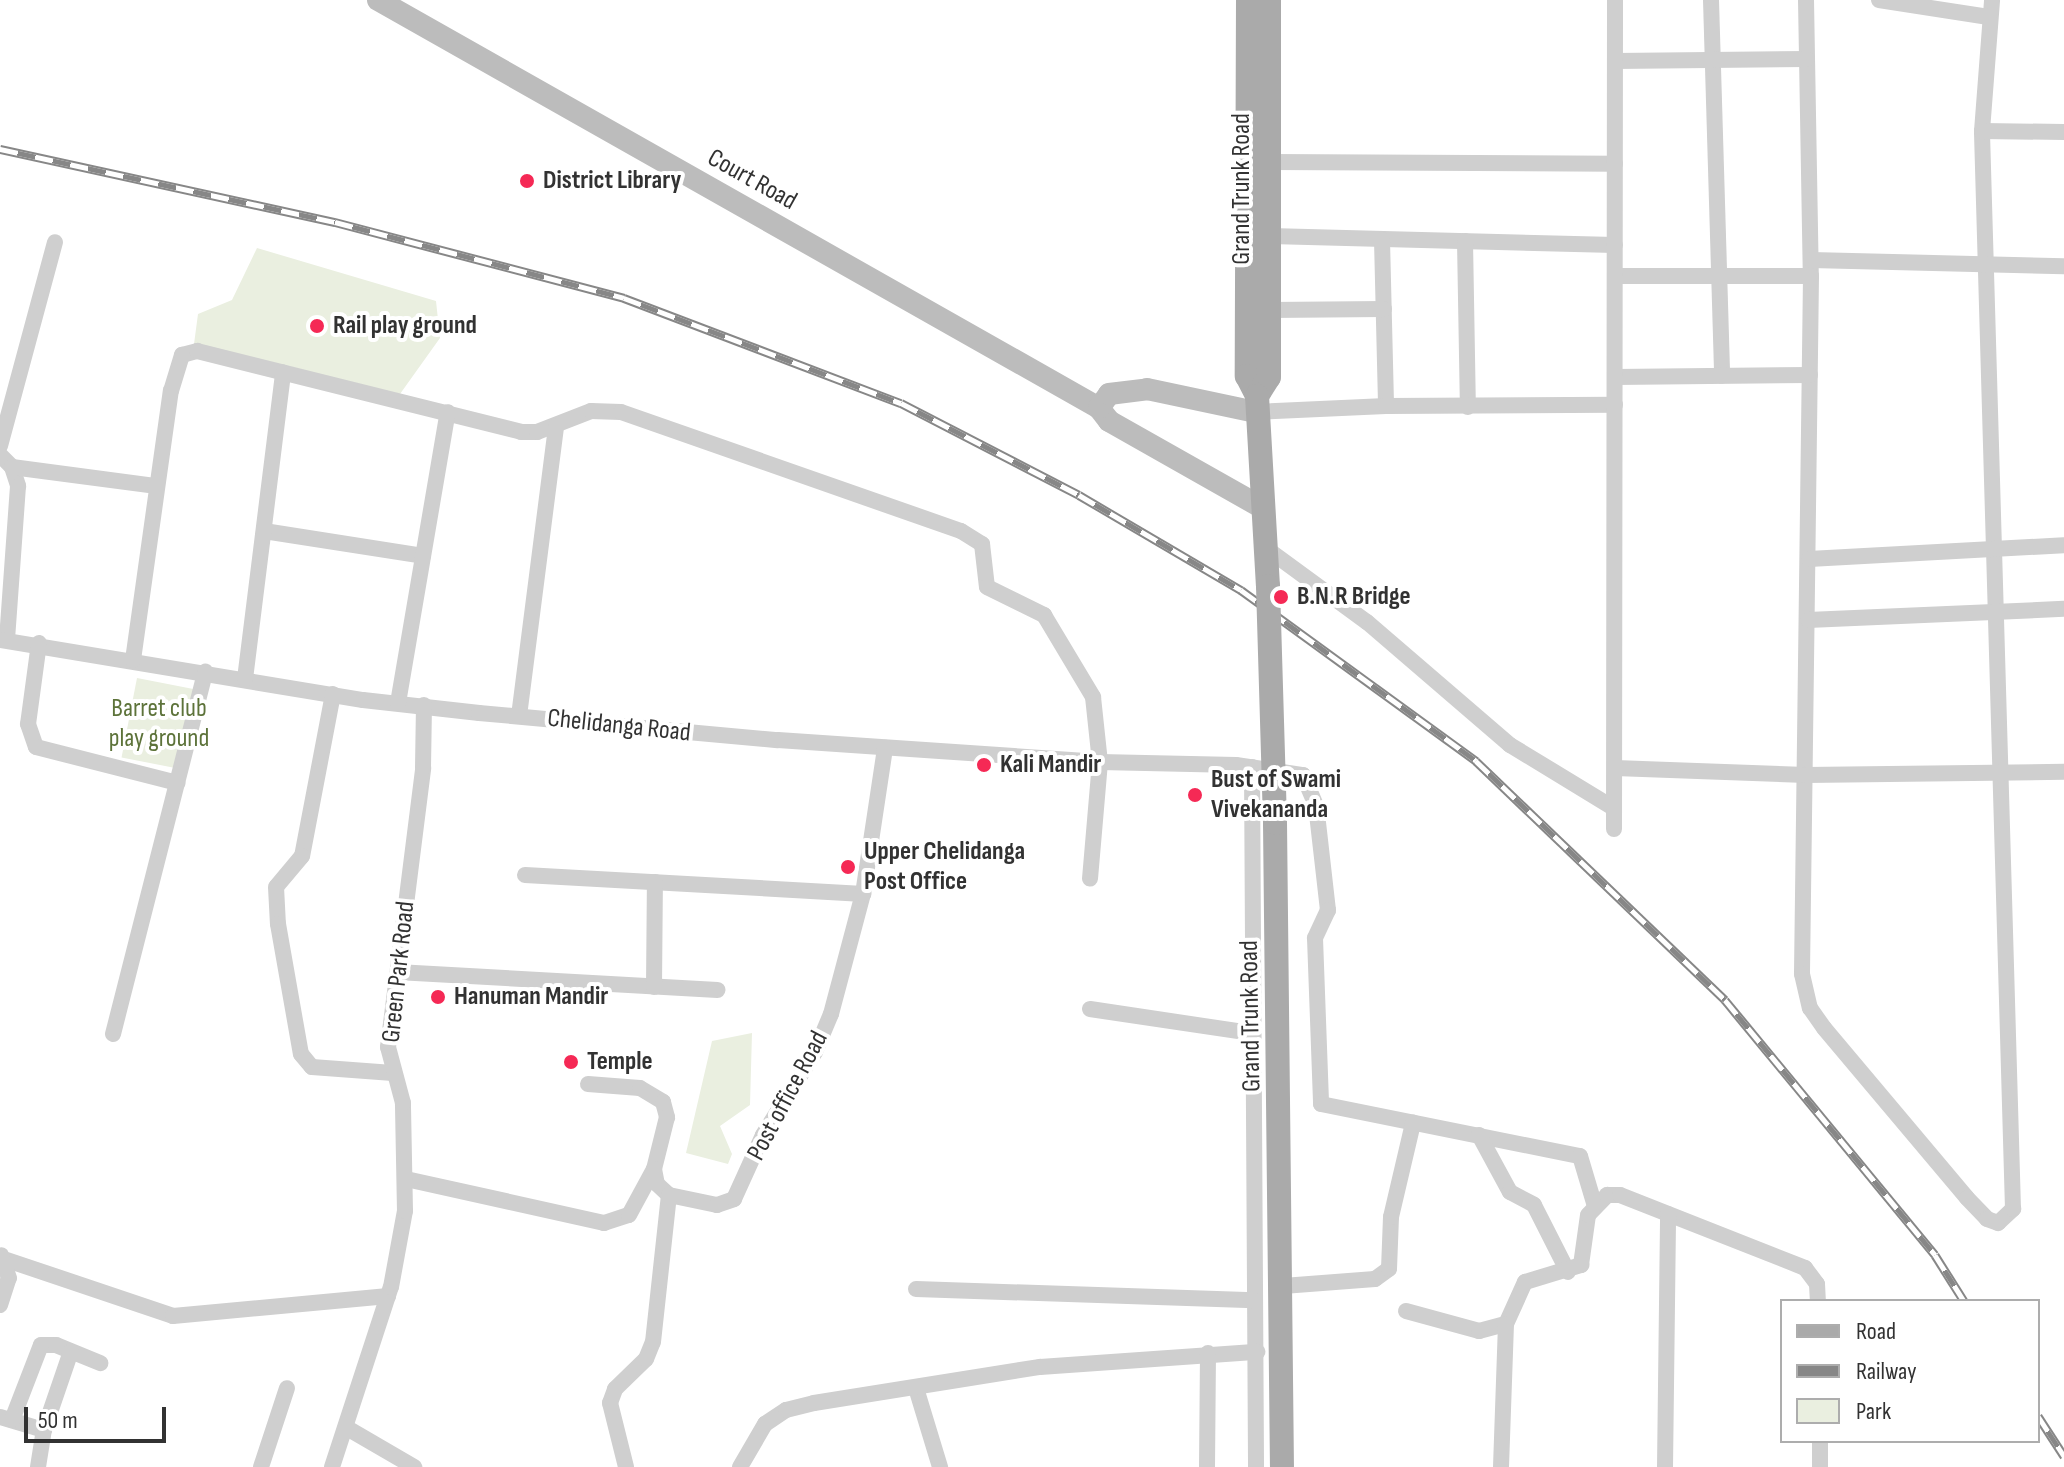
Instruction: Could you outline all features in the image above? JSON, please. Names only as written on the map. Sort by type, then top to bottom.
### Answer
[{"type":"main road","name":"Grand Trunk Road","points":[[1248,0],[1261,507],[1275,823],[1283,1286],[1282,1467]]},
{"type":"main road","name":"Grand Trunk Road","points":[[1260,394],[1269,310],[1269,0]]},
{"type":"street","name":"Court Road","points":[[378,0],[1099,408],[1109,421],[1261,507]]},
{"type":"street","points":[[1614,829],[1615,0]]},
{"type":"street","points":[[1711,0],[1722,376]]},
{"type":"street","points":[[1806,0],[1811,268],[1802,974],[1810,1008],[1967,1198],[1987,1219],[1998,1223],[2013,1209],[1997,774],[1982,131],[1991,8],[1879,0]]},
{"type":"street","points":[[1615,61],[1807,59]]},
{"type":"street","points":[[1982,131],[2064,132]]},
{"type":"street","points":[[1270,162],[1615,164]]},
{"type":"street","points":[[1270,236],[1615,245]]},
{"type":"street","points":[[1382,240],[1386,406]]},
{"type":"street","points":[[1465,241],[1468,407]]},
{"type":"street","points":[[0,446],[55,242]]},
{"type":"street","points":[[1615,276],[1811,268],[2064,266]]},
{"type":"street","points":[[1269,310],[1384,309]]},
{"type":"street","points":[[133,660],[171,391],[182,355],[197,351],[521,432],[556,426],[591,411],[621,412],[973,536],[982,544],[987,587],[1044,615],[1083,673],[1097,714],[1100,762],[1090,879]]},
{"type":"street","points":[[245,679],[283,372]]},
{"type":"street","points":[[1615,377],[1810,375]]},
{"type":"street","points":[[1099,408],[1109,394],[1147,389],[1260,394],[1386,406],[1615,405]]},
{"type":"street","points":[[398,703],[448,412]]},
{"type":"street","points":[[519,716],[556,426]]},
{"type":"street","points":[[6,461],[157,486]]},
{"type":"street","name":"Chelidanga Road","points":[[6,461],[18,486],[3,640],[39,643],[333,694],[519,716],[885,748],[1100,762],[1244,766],[1303,775],[1316,805],[1328,910],[1315,938],[1321,1104],[1413,1123]]},
{"type":"street","points":[[264,531],[423,556]]},
{"type":"street","points":[[1809,559],[2064,545]]},
{"type":"street","points":[[1265,566],[1367,622],[1510,745],[1612,807]]},
{"type":"street","points":[[1808,620],[2064,609]]},
{"type":"street","points":[[39,643],[28,739],[36,747],[177,783]]},
{"type":"street","points":[[113,1034],[205,672]]},
{"type":"street","points":[[333,694],[302,856],[276,887],[278,924],[301,1054],[312,1067],[393,1073]]},
{"type":"street","name":"Green Park Road","points":[[332,1467],[388,1296],[405,1211],[403,1103],[388,1047],[423,768],[424,705]]},
{"type":"street","name":"Post office Road","points":[[669,1195],[717,1205],[734,1199],[743,1187],[763,1135],[815,1052],[831,1014],[863,894],[885,748]]},
{"type":"street","points":[[1244,766],[1257,1352],[1256,1467]]},
{"type":"street","points":[[1615,768],[1806,775],[2064,772]]},
{"type":"street","points":[[525,875],[863,894]]},
{"type":"street","points":[[654,987],[655,882]]},
{"type":"street","points":[[397,972],[717,990]]},
{"type":"street","points":[[1090,1009],[1250,1033]]},
{"type":"street","points":[[406,1179],[604,1223],[629,1215],[654,1169],[667,1117],[663,1102],[640,1088],[588,1084]]},
{"type":"street","points":[[1283,1286],[1375,1279],[1389,1269],[1391,1217],[1413,1123],[1580,1156],[1594,1203],[1581,1265],[1568,1272],[1525,1282],[1506,1324],[1501,1467]]},
{"type":"street","points":[[1479,1135],[1510,1192],[1534,1205],[1568,1272]]},
{"type":"street","points":[[626,1467],[610,1403],[615,1389],[646,1359],[653,1342],[669,1195],[657,1184],[654,1169]]},
{"type":"street","points":[[1594,1203],[1607,1195],[1620,1195],[1805,1268],[1817,1284],[1818,1299]]},
{"type":"street","points":[[1665,1467],[1668,1214]]},
{"type":"street","points":[[3,1257],[173,1316],[388,1296]]},
{"type":"street","points":[[0,1305],[9,1278],[3,1257]]},
{"type":"street","points":[[916,1289],[1254,1300]]},
{"type":"street","points":[[1406,1311],[1479,1331],[1506,1324]]},
{"type":"street","points":[[44,1430],[6,1419],[36,1350],[47,1343],[100,1363]]},
{"type":"street","points":[[38,1467],[44,1430],[71,1351]]},
{"type":"street","points":[[740,1467],[765,1424],[786,1410],[1040,1367],[1257,1352]]},
{"type":"street","points":[[1207,1467],[1208,1353]]},
{"type":"street","points":[[261,1467],[287,1388]]},
{"type":"street","points":[[916,1388],[934,1465]]},
{"type":"street","points":[[347,1428],[414,1467]]},
{"type":"street","points":[[1820,1443],[1820,1467]]},
{"type":"green space","name":"Rail play ground","points":[[257,248],[436,301],[440,338],[400,394],[194,344],[198,314],[232,300]]},
{"type":"green space","name":"Barret club play ground","points":[[137,678],[196,689],[180,769],[122,758]]},
{"type":"green space","points":[[752,1033],[750,1105],[720,1126],[732,1154],[728,1164],[686,1153],[712,1041]]},
{"type":"railway","points":[[0,149],[335,222],[624,298],[901,403],[1079,495],[1241,590],[1476,761],[1725,1000],[1935,1255],[1963,1299]]},
{"type":"railway","points":[[2040,1419],[2064,1456]]},
{"type":"place","name":"District Library","points":[[527,181]]},
{"type":"place","name":"Rail play ground","points":[[317,326]]},
{"type":"place","name":"B.N.R Bridge","points":[[1281,597]]},
{"type":"place","name":"Kali Mandir","points":[[984,765]]},
{"type":"place","name":"Bust of Swami Vivekananda","points":[[1195,795]]},
{"type":"place","name":"Upper Chelidanga Post Office","points":[[848,867]]},
{"type":"place","name":"Hanuman Mandir","points":[[438,997]]},
{"type":"place","name":"Temple","points":[[571,1062]]}]
